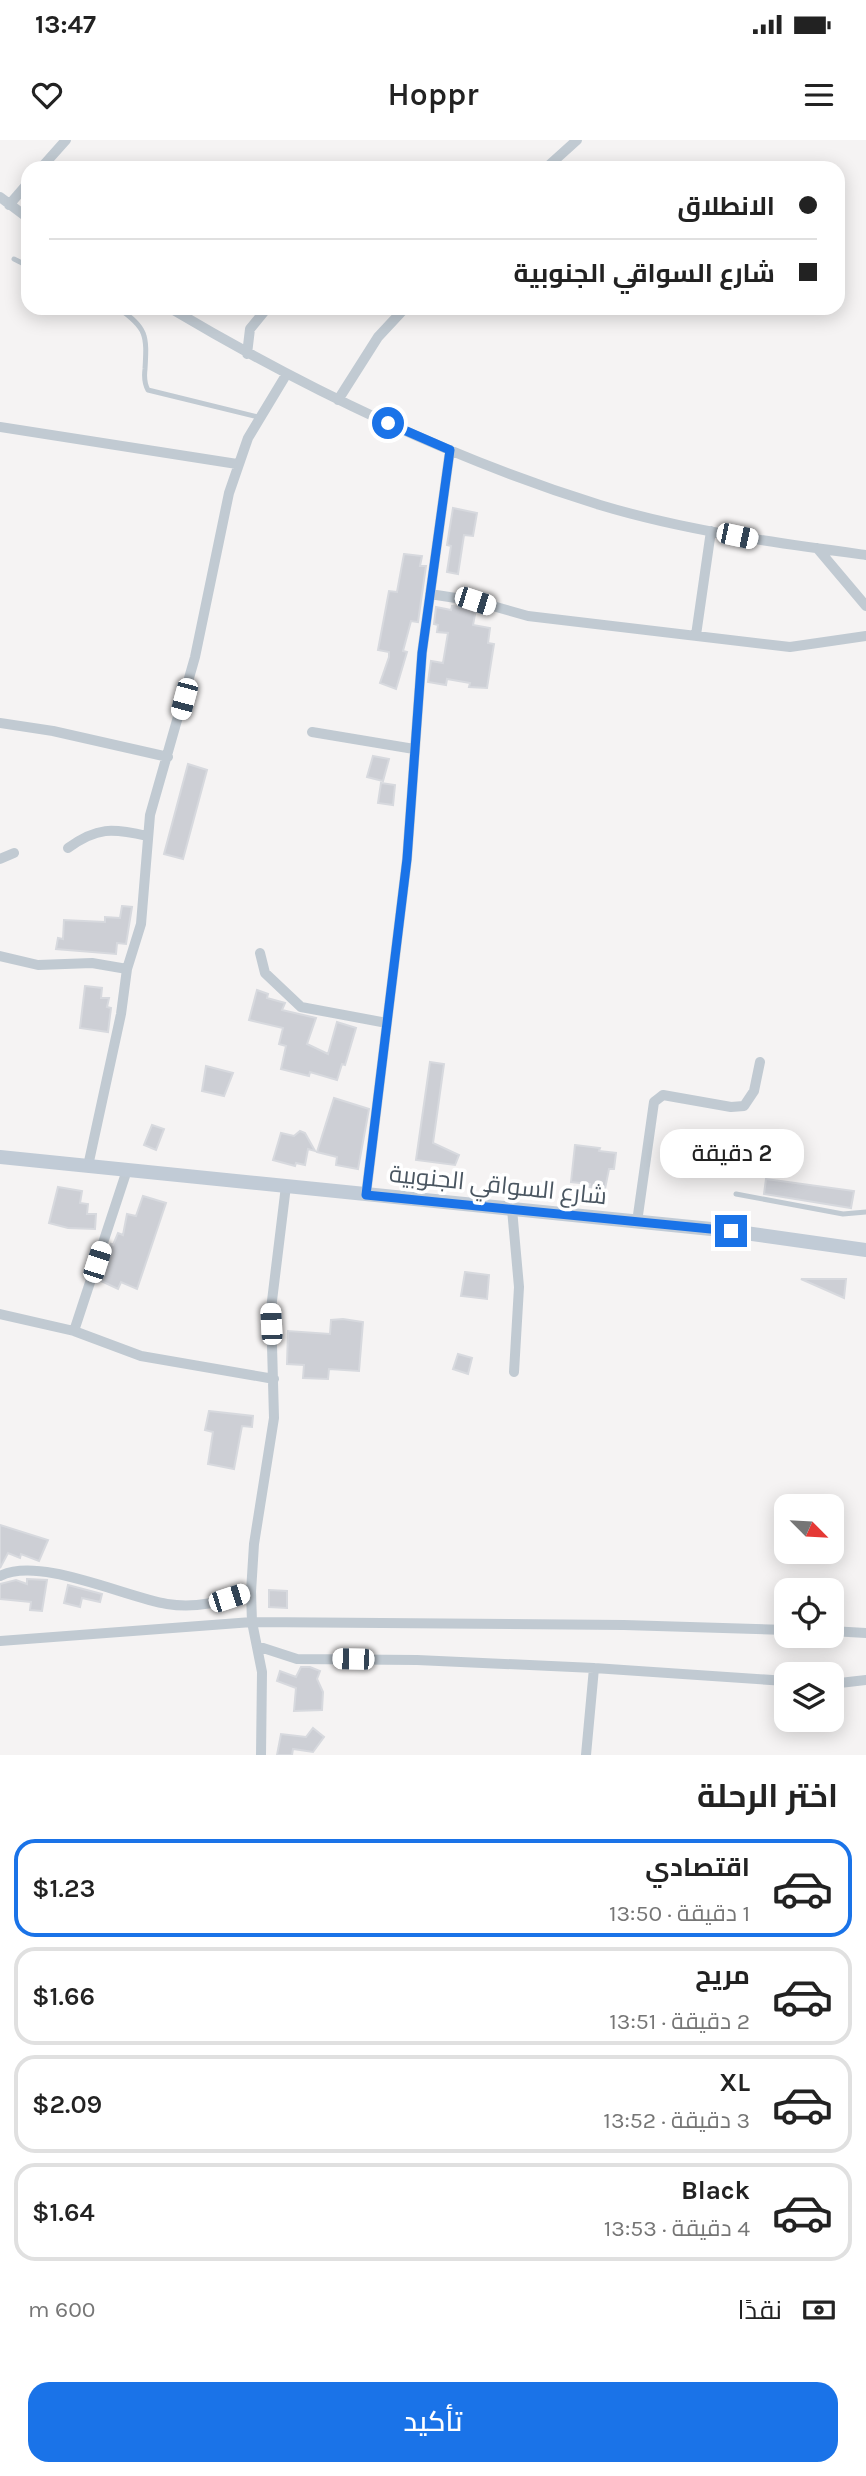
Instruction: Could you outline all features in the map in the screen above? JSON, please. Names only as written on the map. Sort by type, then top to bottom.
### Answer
[{"type":"street","points":[[47,161],[65,140]]},
{"type":"street","points":[[554,161],[577,140]]},
{"type":"street","points":[[21,188],[4,201],[21,213]]},
{"type":"street","points":[[182,315],[286,375],[493,469],[601,505],[711,531],[764,542],[866,555]]},
{"type":"street","points":[[247,354],[250,329],[261,315]]},
{"type":"street","points":[[338,400],[378,337],[398,315]]},
{"type":"street","points":[[88,1166],[121,1014],[127,969],[141,924],[150,815],[195,657],[237,464],[258,417],[286,375]]},
{"type":"street","points":[[0,427],[237,464]]},
{"type":"street","points":[[366,1195],[407,859],[414,749],[430,594],[450,450]]},
{"type":"street","points":[[696,635],[711,531]]},
{"type":"street","points":[[817,548],[866,606]]},
{"type":"street","points":[[430,594],[475,601],[528,616],[790,647],[866,636]]},
{"type":"street","points":[[0,723],[53,731],[168,757]]},
{"type":"street","points":[[312,732],[414,749]]},
{"type":"street","points":[[68,848],[98,831],[121,830],[147,836]]},
{"type":"street","points":[[0,859],[14,853]]},
{"type":"street","points":[[260,953],[265,973],[301,1007],[387,1023]]},
{"type":"street","points":[[0,956],[38,965],[92,963],[127,969]]},
{"type":"street","points":[[638,1222],[654,1102],[663,1095],[731,1107],[744,1106],[754,1091],[760,1062]]},
{"type":"street","name":"شارع السواقي الجنوبية","points":[[0,1157],[731,1231],[866,1250]]},
{"type":"street","points":[[74,1331],[127,1170]]},
{"type":"street","points":[[261,1755],[262,1672],[252,1622],[251,1591],[254,1544],[274,1418],[271,1309],[286,1186]]},
{"type":"street","points":[[512,1209],[518,1276],[514,1372]]},
{"type":"street","points":[[0,1314],[74,1331],[141,1356],[274,1379]]},
{"type":"street","points":[[0,1576],[14,1570],[69,1576],[166,1604],[193,1606],[208,1605],[251,1591]]},
{"type":"street","points":[[0,1641],[252,1622],[624,1625],[774,1630]]},
{"type":"street","points":[[844,1632],[866,1633]]},
{"type":"street","points":[[257,1646],[304,1659],[392,1659],[594,1668],[774,1680]]},
{"type":"street","points":[[586,1755],[594,1668]]},
{"type":"street","points":[[844,1683],[866,1680]]},
{"type":"lane","points":[[14,259],[21,262]]},
{"type":"lane","points":[[128,315],[137,321],[147,338],[144,383],[148,390],[258,417]]},
{"type":"lane","points":[[736,1194],[843,1214],[866,1212]]},
{"type":"building","points":[[453,508],[477,513],[473,536],[464,535],[458,574],[447,572],[451,546],[447,545]]},
{"type":"building","points":[[404,554],[422,556],[420,566],[426,566],[418,622],[411,621],[403,651],[407,652],[396,689],[380,683],[389,652],[378,650],[389,591],[397,592]]},
{"type":"building","points":[[452,606],[476,609],[473,625],[490,628],[488,643],[494,644],[487,688],[469,687],[470,683],[447,679],[446,685],[428,682],[431,661],[443,663],[448,633],[437,632],[438,625],[434,624],[436,607],[451,610]]},
{"type":"building","points":[[373,756],[389,759],[383,781],[367,777]]},
{"type":"building","points":[[188,764],[207,770],[183,859],[164,854]]},
{"type":"building","points":[[381,783],[395,785],[393,805],[378,803]]},
{"type":"building","points":[[122,906],[132,907],[126,944],[117,943],[116,954],[56,949],[58,938],[63,939],[64,920],[105,922],[105,917],[120,918]]},
{"type":"building","points":[[85,986],[102,988],[101,998],[109,998],[107,1007],[111,1008],[108,1032],[80,1028]]},
{"type":"building","points":[[257,990],[268,994],[267,998],[285,1003],[282,1010],[316,1018],[307,1044],[328,1054],[337,1022],[356,1028],[345,1065],[342,1064],[337,1080],[310,1072],[309,1076],[281,1069],[286,1046],[279,1044],[283,1028],[249,1020]]},
{"type":"building","points":[[430,1062],[444,1064],[433,1143],[459,1155],[455,1165],[416,1160]]},
{"type":"building","points":[[206,1066],[233,1073],[224,1096],[202,1091]]},
{"type":"building","points":[[334,1098],[369,1109],[358,1169],[336,1165],[337,1157],[317,1152]]},
{"type":"building","points":[[152,1125],[164,1129],[156,1150],[144,1145]]},
{"type":"building","points":[[300,1131],[305,1133],[315,1151],[308,1149],[305,1165],[296,1163],[295,1166],[273,1160],[281,1133],[294,1136]]},
{"type":"building","points":[[575,1145],[616,1153],[614,1169],[609,1169],[605,1189],[571,1182]]},
{"type":"building","points":[[766,1179],[854,1191],[851,1208],[764,1194]]},
{"type":"building","points":[[58,1187],[82,1191],[80,1203],[88,1204],[87,1214],[96,1214],[95,1229],[68,1228],[49,1223]]},
{"type":"building","points":[[143,1196],[166,1203],[137,1289],[121,1282],[118,1289],[101,1281],[105,1272],[102,1271],[111,1244],[113,1245],[118,1233],[123,1235],[127,1214],[136,1216]]},
{"type":"building","points":[[465,1272],[489,1275],[487,1299],[461,1296]]},
{"type":"building","points":[[801,1279],[846,1279],[844,1298]]},
{"type":"building","points":[[331,1320],[363,1322],[359,1371],[329,1369],[328,1379],[303,1378],[304,1365],[287,1364],[288,1331],[330,1334]]},
{"type":"building","points":[[458,1354],[472,1358],[468,1374],[453,1369]]},
{"type":"building","points":[[209,1411],[253,1416],[252,1427],[242,1426],[234,1469],[208,1464],[213,1432],[205,1430]]},
{"type":"building","points":[[0,1525],[48,1540],[39,1561],[21,1554],[20,1558],[8,1553],[0,1568]]},
{"type":"building","points":[[27,1579],[47,1580],[42,1611],[30,1610],[31,1602],[0,1599],[0,1584],[16,1580],[27,1584]]},
{"type":"building","points":[[68,1585],[102,1594],[100,1602],[82,1598],[80,1607],[64,1603]]},
{"type":"building","points":[[269,1590],[287,1591],[287,1608],[269,1607]]},
{"type":"building","points":[[301,1667],[320,1671],[317,1679],[323,1692],[322,1710],[294,1711],[296,1688],[277,1681],[280,1671],[296,1677]]},
{"type":"building","points":[[313,1728],[324,1737],[313,1752],[293,1749],[292,1755],[277,1755],[281,1734],[306,1737]]},
{"type":"route","points":[[388,423],[450,450],[422,653],[407,859],[386,1011],[387,1023],[366,1195],[731,1231]]}]
